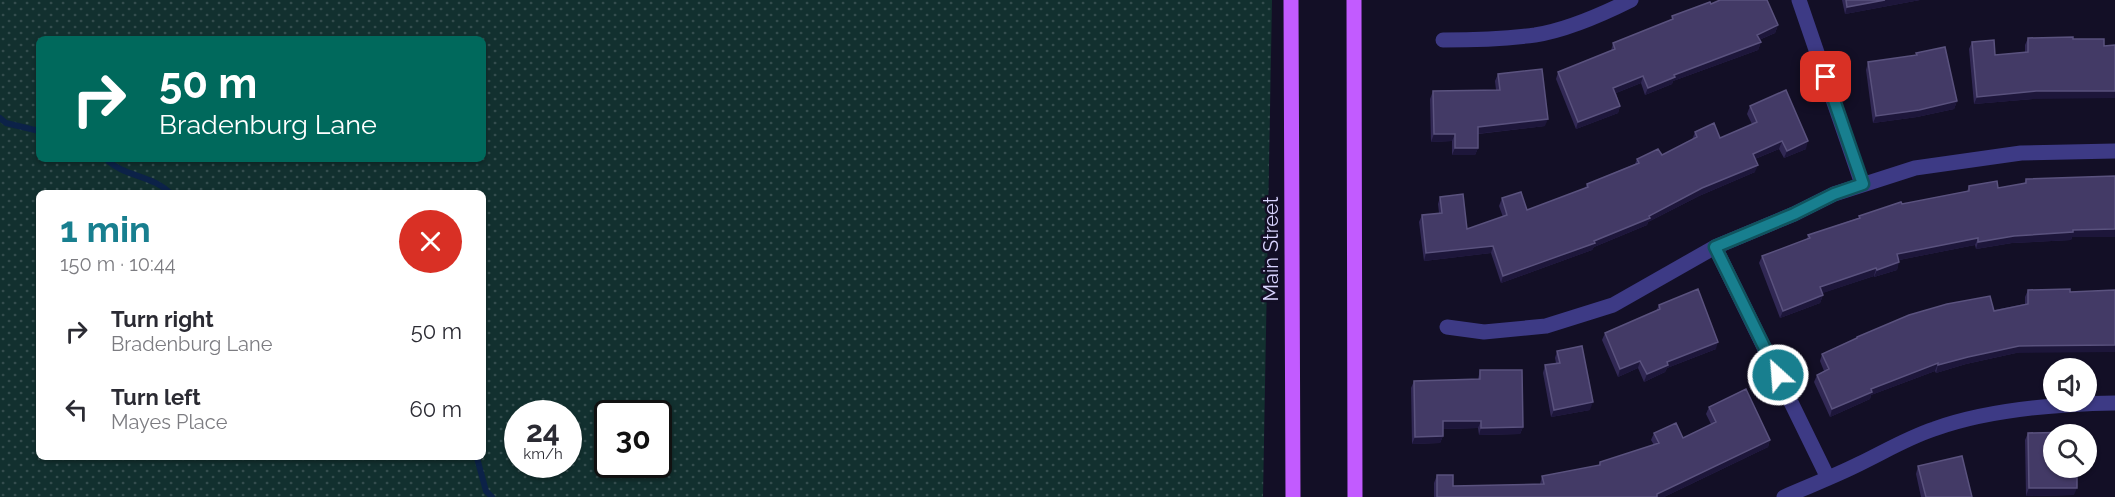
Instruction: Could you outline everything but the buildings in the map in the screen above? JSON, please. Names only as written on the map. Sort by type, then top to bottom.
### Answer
[{"type":"main road","name":"Main Street","points":[[1291,0],[1293,497]]},
{"type":"main road","points":[[1354,0],[1355,497]]},
{"type":"street","points":[[1443,40],[1538,35],[1598,16],[1631,0]]},
{"type":"street","points":[[1799,0],[1863,184]]},
{"type":"street","points":[[1447,327],[1484,332],[1546,326],[1613,304],[1715,247],[1794,214],[1834,194],[1915,168],[2021,153],[2115,152]]},
{"type":"street","points":[[1715,247],[1828,477]]},
{"type":"street","points":[[1784,497],[1859,464],[1901,441],[1959,422],[1991,415],[2081,404],[2115,403]]},
{"type":"green space","points":[[0,0],[1272,0],[1263,497],[0,497]]},
{"type":"waterway","points":[[0,118],[6,123],[36,130]]},
{"type":"waterway","points":[[110,162],[166,190]]},
{"type":"waterway","points":[[478,460],[486,491],[492,497]]},
{"type":"route","points":[[1778,375],[1715,247],[1794,214],[1834,194],[1863,184],[1826,77]]}]
